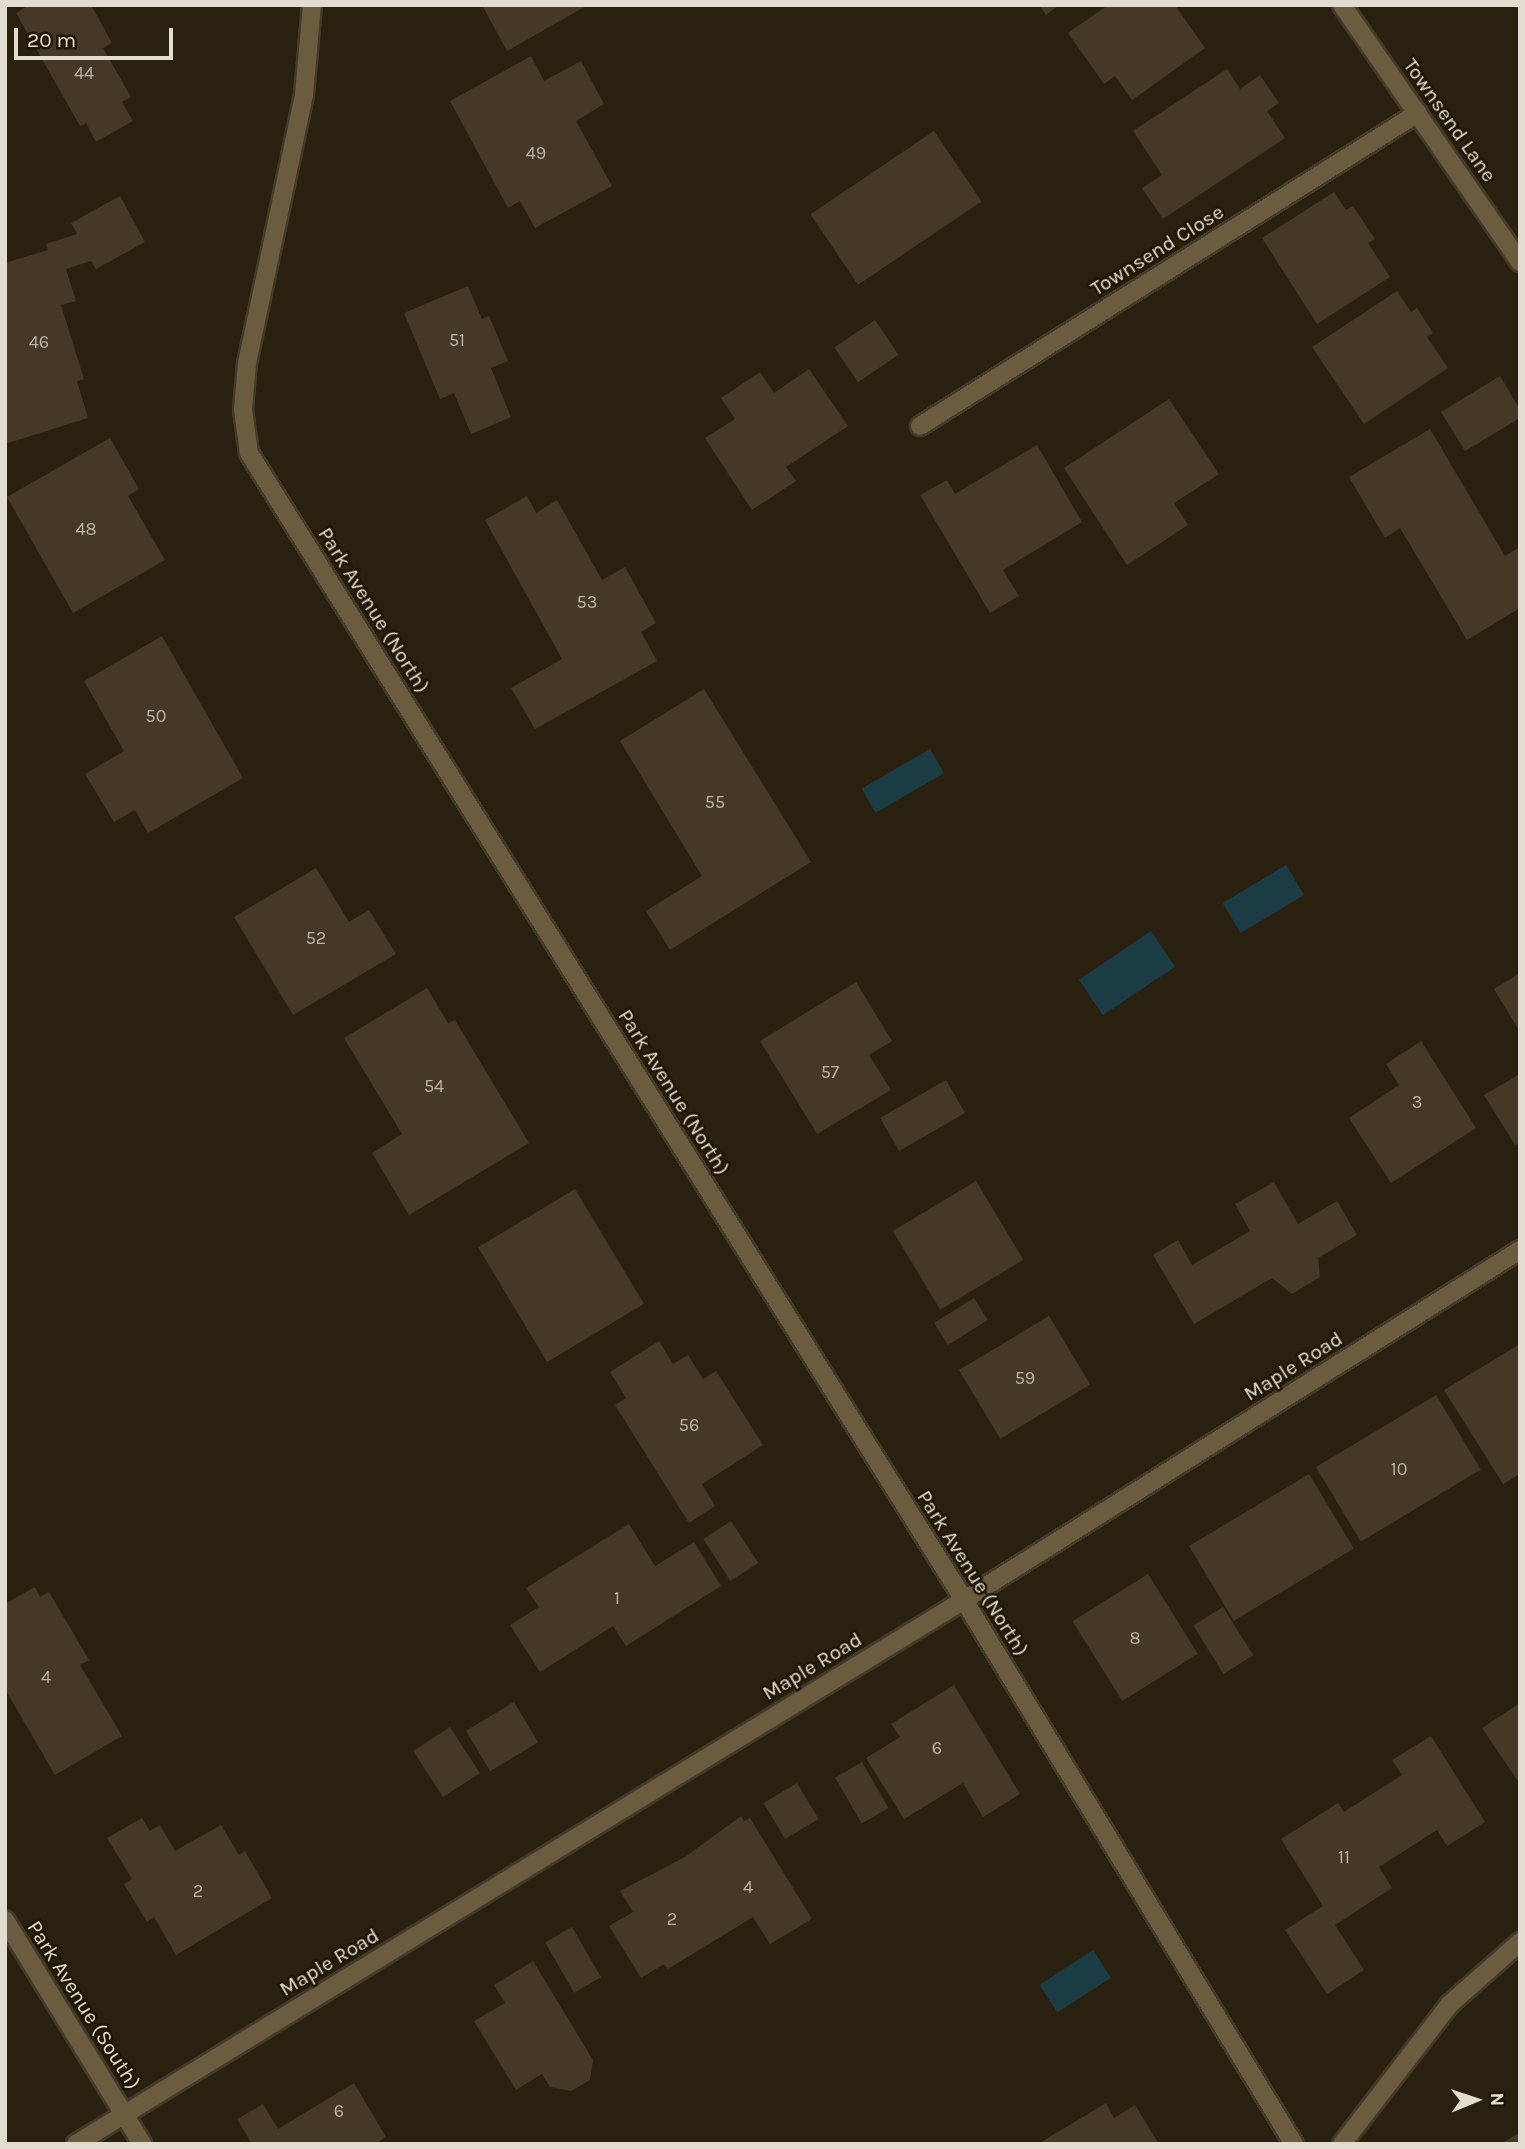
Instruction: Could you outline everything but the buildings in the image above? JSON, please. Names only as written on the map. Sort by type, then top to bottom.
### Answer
[{"type":"street","name":"Park Avenue (North)","points":[[312,5],[303,95],[247,363],[243,410],[249,453],[964,1600],[1294,2144]]},
{"type":"street","name":"Townsend Lane","points":[[1342,5],[1520,262]]},
{"type":"street","name":"Townsend Close","points":[[920,426],[1418,113]]},
{"type":"street","name":"Maple Road","points":[[76,2144],[964,1600],[1520,1250]]},
{"type":"street","name":"Park Avenue (South)","points":[[5,1920],[142,2144]]},
{"type":"street","points":[[1342,2144],[1450,2004],[1520,1942]]},
{"type":"water","points":[[930,749],[944,773],[876,813],[862,788]]},
{"type":"water","points":[[1286,865],[1304,895],[1241,933],[1223,903]]},
{"type":"water","points":[[1151,931],[1175,967],[1103,1015],[1079,980]]},
{"type":"water","points":[[1093,1950],[1111,1978],[1057,2013],[1039,1985]]}]
